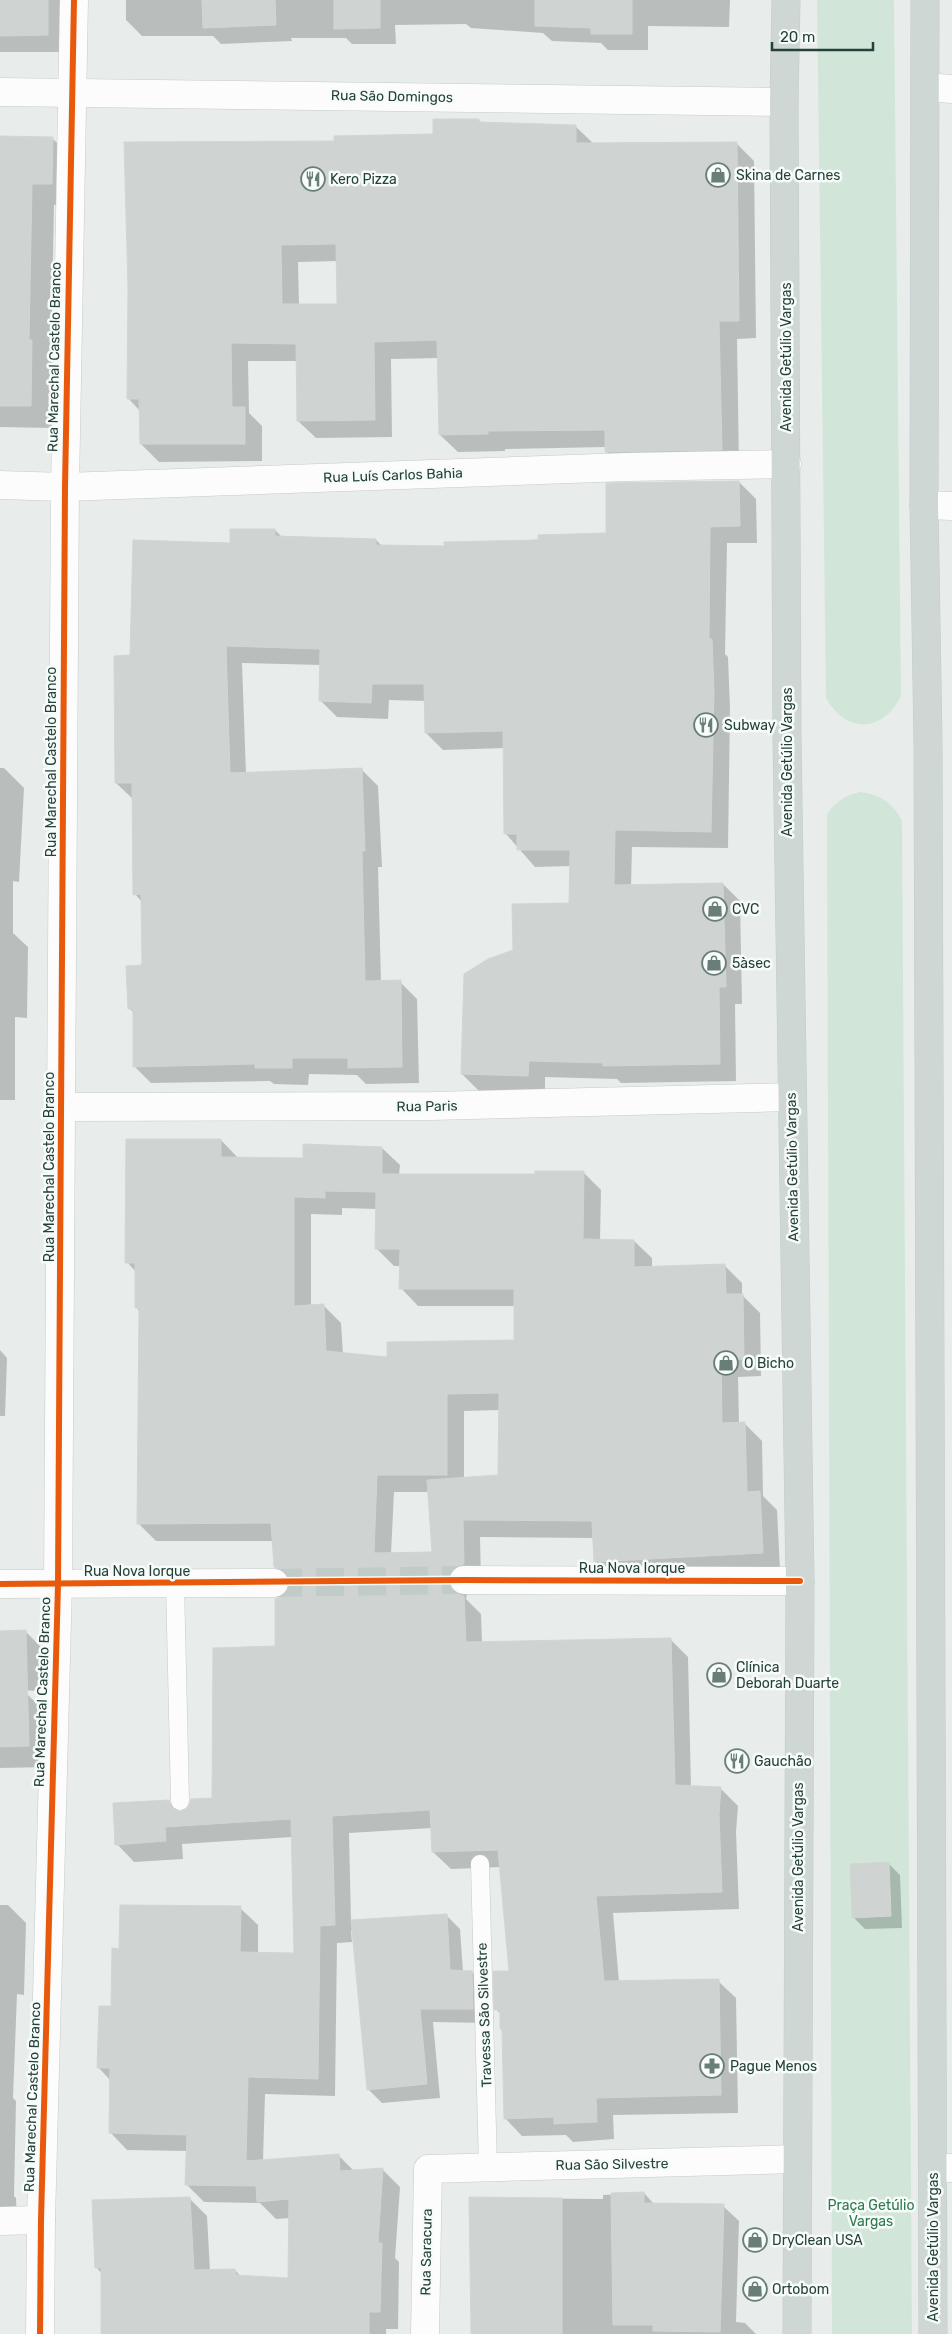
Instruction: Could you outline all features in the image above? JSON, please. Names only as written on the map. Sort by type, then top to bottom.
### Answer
[{"type":"main road","name":"Avenida Getúlio Vargas","points":[[786,0],[784,102],[787,738],[791,1097],[800,1581],[796,2159],[797,2334]]},
{"type":"main road","name":"Avenida Getúlio Vargas","points":[[925,0],[924,505],[942,2169],[934,2334]]},
{"type":"street","name":"Rua Marechal Castelo Branco","points":[[40,2334],[41,2220],[58,1584],[65,488],[74,0]]},
{"type":"street","points":[[924,87],[952,89]]},
{"type":"street","name":"Rua São Domingos","points":[[0,92],[784,102]]},
{"type":"street","name":"Rua Luís Carlos Bahia","points":[[0,485],[65,488],[626,467],[787,464]]},
{"type":"street","points":[[924,505],[952,506]]},
{"type":"street","name":"Rua Paris","points":[[62,1107],[432,1106],[791,1097]]},
{"type":"street","name":"Rua Nova Iorque","points":[[464,1580],[800,1581]]},
{"type":"street","name":"Rua Nova Iorque","points":[[0,1584],[274,1582]]},
{"type":"street","name":"Rua São Silvestre","points":[[428,2169],[796,2159]]},
{"type":"street","name":"Rua Saracura","points":[[424,2334],[428,2169]]},
{"type":"street","points":[[0,2221],[41,2220]]},
{"type":"lane","points":[[175,1583],[180,1801]]},
{"type":"lane","name":"Travessa São Silvestre","points":[[480,1864],[488,2167]]},
{"type":"green space","points":[[817,0],[894,0],[901,696],[884,717],[875,722],[864,724],[854,723],[844,718],[834,710],[826,698]]},
{"type":"green space","name":"Praça Getúlio Vargas","points":[[860,792],[885,800],[902,821],[912,2334],[832,2334],[827,814],[841,800],[849,795]]},
{"type":"building","points":[[0,0],[48,0],[48,35],[0,36]]},
{"type":"building","points":[[202,0],[275,0],[276,25],[203,28]]},
{"type":"building","points":[[334,0],[380,0],[380,28],[334,29]]},
{"type":"building","points":[[535,0],[632,0],[632,34],[591,34],[591,28],[535,26]]},
{"type":"building","points":[[433,119],[479,119],[479,122],[576,125],[576,143],[737,142],[739,321],[719,321],[722,450],[605,452],[605,430],[488,431],[488,434],[439,435],[437,340],[374,342],[375,420],[297,421],[296,344],[231,343],[232,407],[245,407],[245,444],[140,444],[139,399],[127,399],[128,288],[124,142],[334,141],[334,136],[433,134]],"holes":[[[336,244],[337,304],[282,304],[281,245]]]},
{"type":"building","points":[[0,136],[53,137],[52,184],[32,184],[29,340],[32,340],[31,406],[0,406]]},
{"type":"building","points":[[739,481],[740,526],[710,527],[709,639],[712,639],[714,691],[711,832],[615,830],[614,885],[723,883],[726,987],[719,987],[720,1064],[603,1066],[603,1063],[529,1061],[528,1076],[461,1074],[464,974],[488,959],[513,950],[512,904],[569,903],[570,850],[517,850],[517,834],[504,834],[503,731],[425,733],[424,684],[372,684],[371,703],[319,701],[320,649],[226,646],[230,773],[362,768],[365,851],[362,851],[365,981],[401,980],[402,1067],[348,1068],[348,1058],[292,1058],[292,1068],[255,1068],[255,1064],[133,1067],[133,1009],[128,1009],[126,966],[142,965],[141,894],[133,895],[132,783],[115,783],[114,656],[130,655],[133,540],[230,543],[230,529],[275,529],[275,536],[376,539],[376,545],[444,546],[444,542],[538,540],[538,535],[606,533],[606,483]]},
{"type":"building","points":[[126,1139],[221,1139],[221,1157],[303,1158],[303,1144],[382,1147],[382,1174],[535,1174],[535,1171],[584,1171],[583,1239],[634,1240],[634,1267],[725,1264],[726,1294],[743,1294],[744,1359],[721,1360],[722,1423],[745,1422],[747,1492],[760,1491],[763,1553],[594,1562],[592,1521],[463,1520],[464,1564],[456,1567],[450,1573],[448,1579],[451,1588],[457,1594],[464,1596],[466,1642],[671,1638],[675,1785],[721,1787],[719,1814],[722,1892],[596,1896],[604,1981],[719,1979],[721,2095],[596,2098],[597,2122],[554,2124],[554,2117],[504,2119],[502,2029],[500,2029],[500,2010],[494,2010],[493,1971],[509,1971],[498,1850],[432,1852],[430,1810],[332,1816],[335,1925],[320,1926],[318,2079],[248,2077],[246,2161],[339,2154],[340,2171],[383,2168],[378,2243],[382,2243],[380,2312],[369,2312],[369,2334],[101,2334],[101,2268],[95,2268],[92,2200],[190,2197],[194,2270],[235,2269],[236,2275],[288,2278],[289,2199],[257,2202],[256,2186],[185,2185],[187,2135],[109,2133],[110,2068],[97,2068],[99,2006],[111,2006],[112,1948],[119,1949],[120,1905],[241,1906],[240,1952],[294,1953],[291,1819],[165,1827],[166,1841],[115,1845],[113,1803],[169,1800],[171,1807],[181,1812],[189,1806],[191,1799],[212,1798],[213,1648],[275,1646],[275,1599],[287,1591],[290,1583],[287,1575],[281,1569],[274,1567],[271,1523],[137,1524],[139,1308],[135,1308],[135,1263],[125,1263]],"holes":[[[325,1191],[376,1192],[375,1249],[400,1249],[399,1289],[514,1289],[514,1340],[387,1342],[387,1357],[326,1351],[324,1304],[294,1306],[294,1197],[325,1198]],[[499,1393],[498,1475],[427,1480],[432,1552],[374,1553],[377,1475],[447,1475],[447,1394]]]},
{"type":"building","points":[[26,1630],[29,1746],[0,1747],[0,1631]]},
{"type":"building","points":[[889,1862],[891,1916],[852,1918],[850,1864]]},
{"type":"building","points":[[447,1914],[450,1970],[472,1971],[473,2009],[420,2009],[427,2084],[367,2090],[351,1920]]},
{"type":"building","points":[[644,2192],[644,2203],[724,2204],[720,2332],[653,2331],[653,2325],[613,2325],[611,2193]]},
{"type":"building","points":[[469,2197],[562,2198],[562,2334],[471,2334]]},
{"type":"tunnel","points":[[274,1583],[464,1580]]},
{"type":"cycle path","points":[[40,2334],[41,2220],[58,1584],[65,487],[74,0]]},
{"type":"cycle path","points":[[0,1584],[464,1580],[800,1581]]},
{"type":"place","name":"Skina de Carnes","points":[[718,175]]},
{"type":"place","name":"Kero Pizza","points":[[313,179]]},
{"type":"place","name":"Subway","points":[[706,725]]},
{"type":"place","name":"CVC","points":[[715,909]]},
{"type":"place","name":"5àsec","points":[[714,963]]},
{"type":"place","name":"O Bicho","points":[[726,1363]]},
{"type":"place","name":"Clínica Deborah Duarte","points":[[719,1675]]},
{"type":"place","name":"Gauchão","points":[[737,1761]]},
{"type":"place","name":"Pague Menos","points":[[712,2066]]},
{"type":"place","name":"DryClean USA","points":[[755,2240]]},
{"type":"place","name":"Ortobom","points":[[755,2289]]}]
